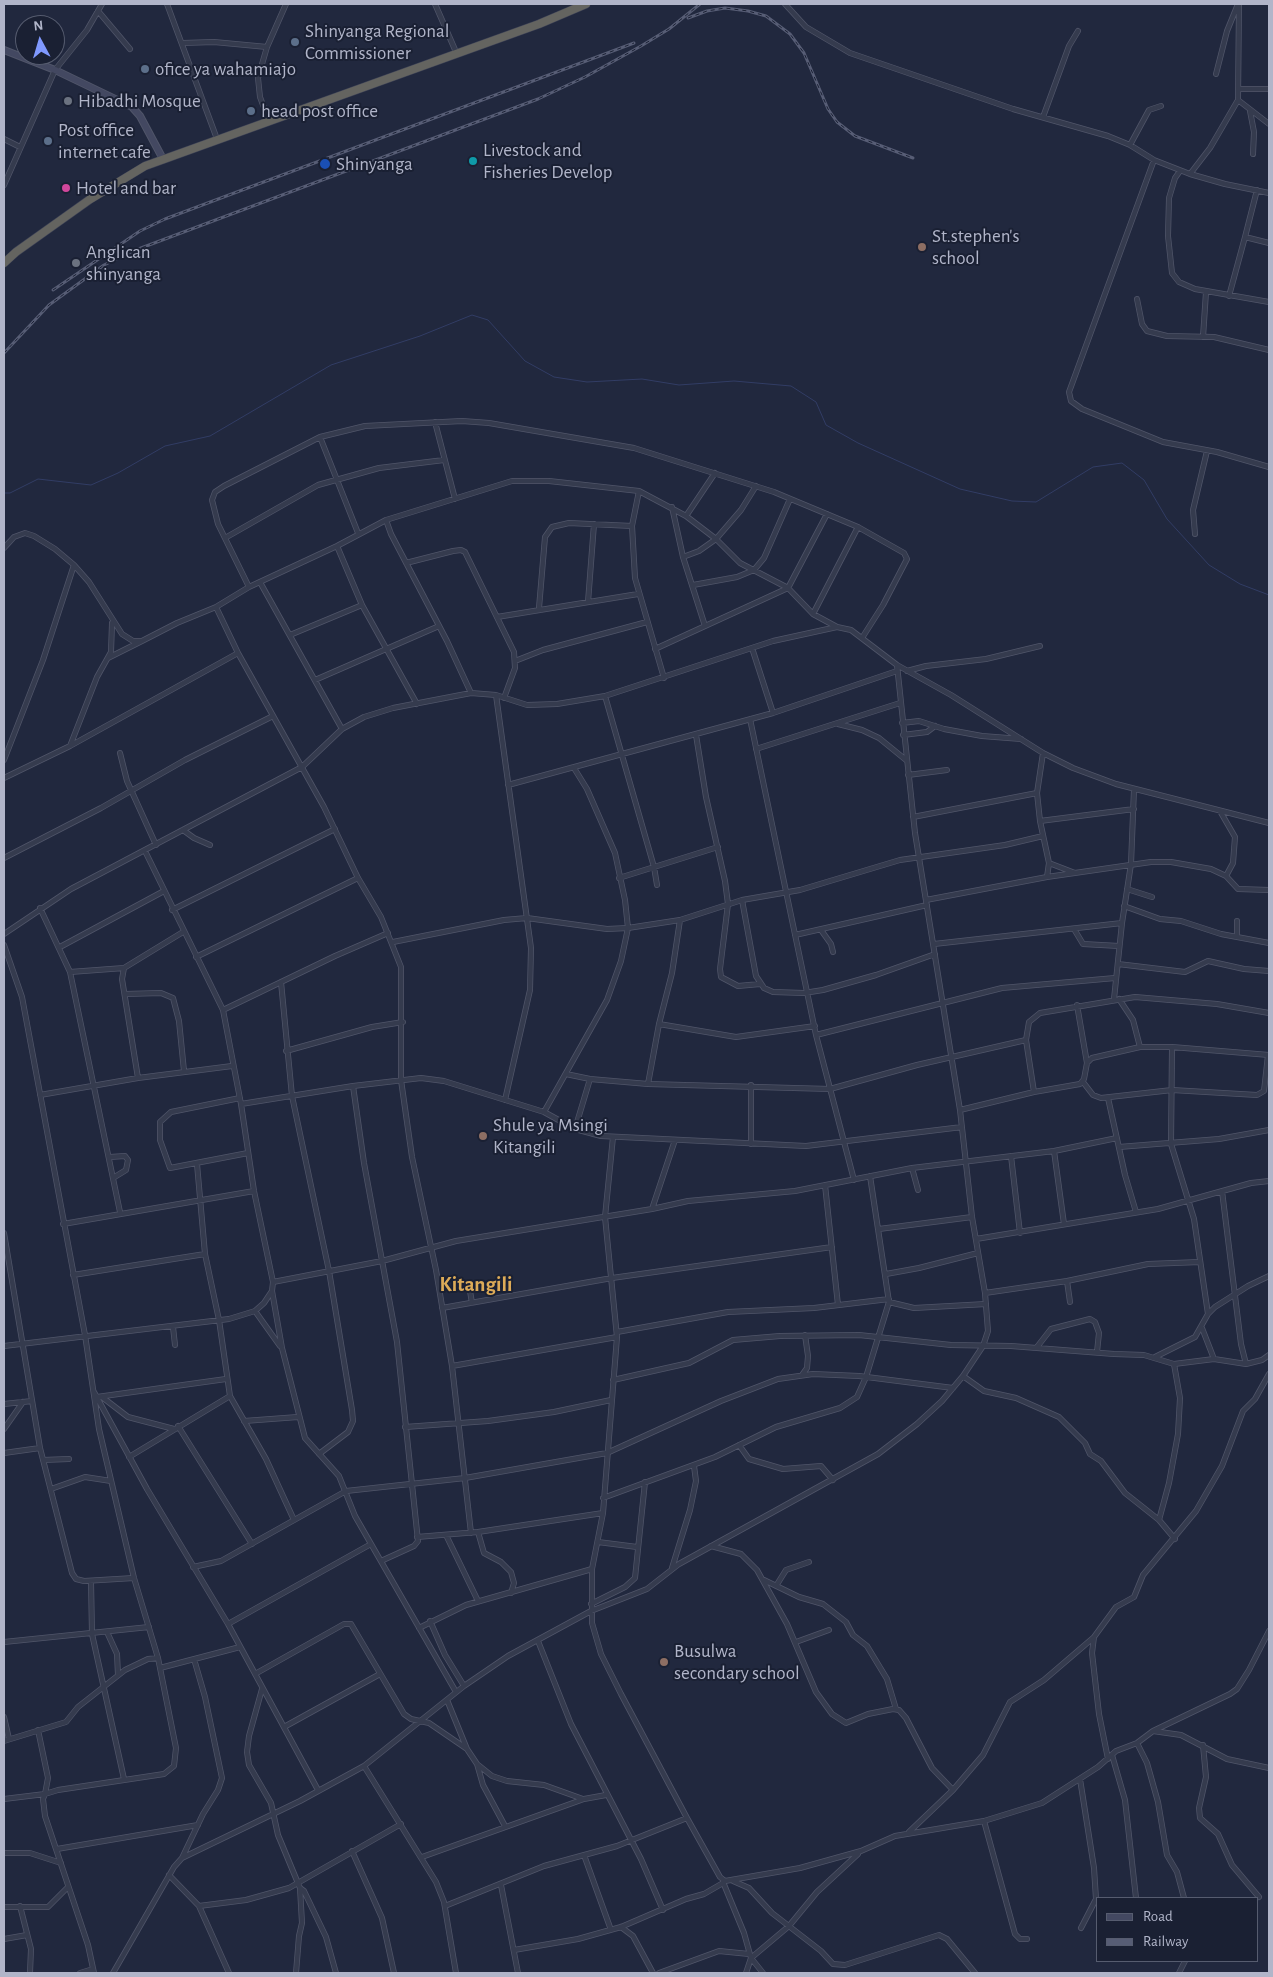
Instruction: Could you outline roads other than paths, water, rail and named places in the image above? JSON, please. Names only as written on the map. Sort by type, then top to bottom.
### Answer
[{"type":"highway","points":[[4,264],[16,252],[89,200],[145,166],[456,52],[539,24],[586,4]]},
{"type":"main road","points":[[4,50],[55,70],[132,107],[140,116],[163,158]]},
{"type":"street","points":[[4,185],[55,70],[87,30],[102,4]]},
{"type":"street","points":[[167,4],[218,140]]},
{"type":"street","points":[[268,121],[258,86],[260,70],[267,47],[286,4]]},
{"type":"street","points":[[435,4],[456,52]]},
{"type":"street","points":[[785,4],[806,27],[850,54],[1013,110],[1108,136],[1130,145],[1154,160],[1180,171],[1269,193]]},
{"type":"street","points":[[1216,74],[1226,31],[1239,4]]},
{"type":"street","points":[[1190,174],[1210,148],[1238,100],[1239,4]]},
{"type":"street","points":[[98,11],[130,49]]},
{"type":"street","points":[[1043,117],[1070,46],[1078,31]]},
{"type":"street","points":[[183,44],[214,42],[267,47]]},
{"type":"street","points":[[1239,89],[1269,89]]},
{"type":"street","points":[[1238,100],[1269,124]]},
{"type":"street","points":[[1130,145],[1149,110],[1161,106]]},
{"type":"street","points":[[1250,110],[1254,132],[1253,154]]},
{"type":"street","points":[[4,140],[20,147]]},
{"type":"street","points":[[1154,160],[1069,392],[1071,401],[1082,409],[1172,445],[1207,451],[1269,467]]},
{"type":"street","points":[[1180,171],[1175,178],[1168,198],[1168,236],[1171,270],[1179,282],[1206,292],[1269,302]]},
{"type":"street","points":[[1229,296],[1257,190]]},
{"type":"street","points":[[1245,238],[1269,243]]},
{"type":"street","points":[[1203,337],[1206,292]]},
{"type":"street","points":[[1137,299],[1142,324],[1147,331],[1167,336],[1214,337],[1269,350]]},
{"type":"street","points":[[435,422],[455,498]]},
{"type":"street","points":[[249,587],[213,508],[212,500],[215,492],[320,437],[365,426],[435,422],[489,423],[612,443],[671,458],[756,486],[858,527],[908,556],[883,605],[862,638]]},
{"type":"street","points":[[320,437],[358,533]]},
{"type":"street","points":[[1195,534],[1193,510],[1207,451]]},
{"type":"street","points":[[226,538],[302,493],[337,479],[380,468],[444,460]]},
{"type":"street","points":[[686,516],[715,473]]},
{"type":"street","points":[[108,658],[177,622],[216,607],[249,587],[261,584],[386,520],[455,498],[512,481],[549,481],[639,491],[686,516],[716,539],[740,563],[788,588],[813,614],[837,627],[851,630],[897,668],[907,671],[952,695],[1043,752],[1087,774],[1134,789],[1269,823]]},
{"type":"street","points":[[684,557],[716,539],[741,510],[756,486]]},
{"type":"street","points":[[639,491],[632,526],[633,562],[638,594],[664,678]]},
{"type":"street","points":[[693,585],[737,577],[754,570],[764,558],[790,499]]},
{"type":"street","points":[[672,507],[684,557],[705,626]]},
{"type":"street","points":[[654,649],[788,588],[827,514]]},
{"type":"street","points":[[386,520],[471,693]]},
{"type":"street","points":[[539,608],[544,548],[548,530],[562,524],[632,526]]},
{"type":"street","points":[[588,602],[594,524]]},
{"type":"street","points":[[813,614],[858,527]]},
{"type":"street","points":[[4,548],[14,537],[24,532],[55,549],[74,565],[89,582],[112,622],[128,638],[142,641]]},
{"type":"street","points":[[337,546],[362,605],[417,704]]},
{"type":"street","points":[[406,563],[462,550],[511,643],[515,660],[511,680],[504,698]]},
{"type":"street","points":[[4,760],[43,660],[74,565]]},
{"type":"street","points":[[261,584],[342,729]]},
{"type":"street","points":[[496,616],[638,594]]},
{"type":"street","points":[[290,634],[362,605]]},
{"type":"street","points":[[216,607],[238,653],[336,829],[358,878],[393,942],[403,976],[401,1080],[411,1148],[452,1366],[471,1533]]},
{"type":"street","points":[[70,746],[97,677],[108,658],[112,646],[112,622]]},
{"type":"street","points":[[515,660],[543,650],[647,622]]},
{"type":"street","points":[[314,680],[439,626]]},
{"type":"street","points":[[4,934],[40,908],[302,767],[342,729],[364,717],[471,693],[496,695],[518,704],[540,706],[605,696],[752,648],[808,632],[837,627]]},
{"type":"street","points":[[907,671],[926,666],[986,659],[1040,646]]},
{"type":"street","points":[[752,648],[773,713]]},
{"type":"street","points":[[4,778],[70,746],[238,653]]},
{"type":"street","points":[[182,1858],[275,1814],[364,1766],[423,1721],[456,1692],[508,1656],[591,1611],[640,1593],[672,1569],[711,1546],[833,1480],[889,1447],[918,1424],[954,1388],[983,1346],[988,1331],[985,1292],[972,1217],[960,1110],[941,1002],[934,944],[913,817],[897,668]]},
{"type":"street","points":[[508,785],[773,713],[897,668]]},
{"type":"street","points":[[496,695],[531,948],[530,990],[505,1100]]},
{"type":"street","points":[[605,696],[654,867],[657,886]]},
{"type":"street","points":[[756,749],[900,703]]},
{"type":"street","points":[[4,858],[131,791],[185,760],[273,716]]},
{"type":"street","points":[[750,719],[795,935],[809,992],[816,1034],[846,1142],[854,1180]]},
{"type":"street","points":[[902,723],[920,721],[991,738],[1021,739]]},
{"type":"street","points":[[837,724],[862,730],[879,738],[906,760]]},
{"type":"street","points":[[903,735],[926,732],[935,726]]},
{"type":"street","points":[[696,735],[706,797],[718,847],[728,904],[720,968],[721,977],[738,986],[760,984],[773,992],[809,992],[876,975],[935,954]]},
{"type":"street","points":[[120,752],[131,791],[156,845]]},
{"type":"street","points":[[1043,752],[1037,793],[1048,863],[1047,877]]},
{"type":"street","points":[[544,1112],[607,1000],[621,961],[628,928],[627,914],[611,844],[587,789],[574,768]]},
{"type":"street","points":[[908,775],[947,770]]},
{"type":"street","points":[[1134,789],[1131,864],[1115,978],[1116,999],[1133,1020],[1140,1047]]},
{"type":"street","points":[[913,817],[1037,793]]},
{"type":"street","points":[[1040,821],[1134,810]]},
{"type":"street","points":[[1220,811],[1235,837],[1233,863],[1226,876]]},
{"type":"street","points":[[172,910],[336,829]]},
{"type":"street","points":[[183,830],[210,845]]},
{"type":"street","points":[[393,942],[504,920],[527,918],[582,927],[628,928],[680,920],[742,900],[786,893],[919,856],[1005,845],[1043,836]]},
{"type":"street","points":[[619,878],[718,847]]},
{"type":"street","points":[[145,851],[172,910],[223,1010],[232,1066],[240,1098],[254,1191],[273,1282],[272,1291],[282,1348],[298,1417],[305,1438],[339,1476],[351,1508],[456,1692]]},
{"type":"street","points":[[926,900],[1047,877],[1077,874],[1131,864],[1171,862],[1210,869],[1226,876],[1238,889],[1269,890]]},
{"type":"street","points":[[1048,863],[1077,874]]},
{"type":"street","points":[[196,956],[358,878]]},
{"type":"street","points":[[1127,889],[1152,897]]},
{"type":"street","points":[[60,947],[164,892]]},
{"type":"street","points":[[742,900],[753,965],[760,984]]},
{"type":"street","points":[[795,935],[927,906]]},
{"type":"street","points":[[1124,906],[1160,919],[1181,921],[1237,937],[1269,943]]},
{"type":"street","points":[[40,908],[60,947],[70,972],[120,1212]]},
{"type":"street","points":[[648,1084],[659,1024],[672,973],[680,920]]},
{"type":"street","points":[[1237,937],[1238,921]]},
{"type":"street","points":[[934,944],[962,939],[1122,923]]},
{"type":"street","points":[[1074,929],[1083,944],[1119,946]]},
{"type":"street","points":[[821,930],[831,944],[833,952]]},
{"type":"street","points":[[70,972],[124,968],[183,932]]},
{"type":"street","points":[[223,1010],[388,933]]},
{"type":"street","points":[[4,945],[22,997],[111,1481],[134,1578],[158,1658],[175,1734],[174,1766],[164,1774],[4,1799]]},
{"type":"street","points":[[1118,964],[1185,972],[1208,961],[1244,969],[1269,971]]},
{"type":"street","points":[[124,968],[125,994],[138,1078]]},
{"type":"street","points":[[816,1034],[941,1002],[1015,986],[1115,978]]},
{"type":"street","points":[[281,982],[286,1051],[292,1096],[329,1271],[349,1379],[353,1421],[348,1432],[342,1438],[318,1454]]},
{"type":"street","points":[[125,994],[160,993],[173,998],[179,1022],[184,1071]]},
{"type":"street","points":[[1034,1092],[1026,1040],[1029,1022],[1032,1018],[1048,1010],[1116,999],[1155,998],[1269,1013]]},
{"type":"street","points":[[1077,1005],[1087,1063],[1083,1082],[1093,1095],[1108,1098],[1172,1090],[1257,1095],[1264,1091],[1269,1055],[1172,1046],[1140,1047],[1096,1056],[1087,1063]]},
{"type":"street","points":[[286,1051],[372,1027],[403,1022]]},
{"type":"street","points":[[659,1024],[736,1037],[815,1026]]},
{"type":"street","points":[[566,1074],[590,1079],[648,1084],[751,1085],[807,1090],[830,1089],[950,1057],[1026,1040]]},
{"type":"street","points":[[1172,1046],[1171,1144],[1179,1176],[1189,1201],[1208,1314]]},
{"type":"street","points":[[40,1096],[138,1078],[232,1066]]},
{"type":"street","points":[[241,1104],[353,1086],[421,1078],[444,1081],[544,1112],[575,1129],[591,1134],[613,1137],[784,1146],[846,1142],[962,1127]]},
{"type":"street","points":[[575,1129],[590,1079]]},
{"type":"street","points":[[960,1110],[1083,1082]]},
{"type":"street","points":[[751,1085],[752,1144]]},
{"type":"street","points":[[353,1086],[364,1163],[401,1371],[410,1484],[417,1537],[417,1544],[414,1546],[380,1561]]},
{"type":"street","points":[[240,1098],[171,1112],[160,1122],[160,1140],[169,1167],[178,1168],[248,1153]]},
{"type":"street","points":[[1108,1098],[1130,1196],[1136,1212]]},
{"type":"street","points":[[1119,1147],[1219,1140],[1269,1130]]},
{"type":"street","points":[[613,1137],[605,1217],[617,1334],[602,1513],[592,1570],[591,1611],[594,1635],[601,1654],[720,1877],[744,1933],[750,1956],[763,1973]]},
{"type":"street","points":[[273,1282],[382,1261],[456,1241],[711,1198],[777,1193],[912,1168],[1054,1150],[1117,1138]]},
{"type":"street","points":[[652,1209],[675,1140]]},
{"type":"street","points":[[1054,1150],[1064,1224]]},
{"type":"street","points":[[110,1157],[125,1156],[128,1160],[126,1170],[113,1178]]},
{"type":"street","points":[[1010,1156],[1020,1233]]},
{"type":"street","points":[[197,1164],[205,1254],[219,1320],[226,1379],[230,1396],[266,1459],[294,1520]]},
{"type":"street","points":[[912,1168],[918,1190]]},
{"type":"street","points":[[603,1498],[694,1466],[776,1427],[846,1405],[857,1397],[879,1338],[889,1301],[870,1176]]},
{"type":"street","points":[[976,1239],[1136,1212],[1189,1201],[1251,1183],[1269,1181]]},
{"type":"street","points":[[825,1185],[838,1305]]},
{"type":"street","points":[[63,1224],[120,1212],[254,1191]]},
{"type":"street","points":[[1222,1191],[1246,1364]]},
{"type":"street","points":[[879,1229],[972,1217]]},
{"type":"street","points":[[4,1233],[40,1448],[74,1576],[79,1580],[91,1581],[134,1578]]},
{"type":"street","points":[[442,1308],[612,1278],[832,1247]]},
{"type":"street","points":[[886,1274],[978,1253]]},
{"type":"street","points":[[73,1275],[205,1254]]},
{"type":"street","points":[[985,1292],[1067,1281],[1148,1264],[1200,1262]]},
{"type":"street","points":[[1155,1357],[1196,1337],[1208,1314],[1235,1293],[1269,1276]]},
{"type":"street","points":[[1067,1281],[1070,1302]]},
{"type":"street","points":[[469,1285],[472,1303]]},
{"type":"street","points":[[4,1346],[219,1320],[255,1311],[264,1303],[272,1291]]},
{"type":"street","points":[[452,1366],[728,1312],[889,1301],[914,1308],[986,1304]]},
{"type":"street","points":[[255,1311],[282,1348]]},
{"type":"street","points":[[1037,1348],[1051,1329],[1090,1319],[1095,1322],[1099,1333],[1097,1352]]},
{"type":"street","points":[[173,1327],[175,1345]]},
{"type":"street","points":[[1202,1328],[1214,1359]]},
{"type":"street","points":[[613,1380],[689,1363],[739,1339],[805,1335],[859,1335],[951,1346],[1037,1348],[1097,1352],[1155,1357],[1174,1364],[1214,1359],[1246,1364],[1262,1360],[1269,1354]]},
{"type":"street","points":[[802,1375],[807,1368],[808,1356],[805,1335]]},
{"type":"street","points":[[1158,1520],[1169,1483],[1178,1434],[1180,1398],[1174,1364]]},
{"type":"street","points":[[906,1834],[953,1790],[982,1756],[1010,1702],[1044,1680],[1094,1637],[1116,1607],[1134,1597],[1143,1575],[1175,1539],[1212,1486],[1228,1452],[1241,1413],[1255,1399],[1269,1374]]},
{"type":"street","points":[[193,1567],[222,1561],[346,1491],[465,1478],[607,1453],[742,1392],[778,1379],[802,1375],[866,1377],[954,1388]]},
{"type":"street","points":[[963,1376],[984,1391],[1016,1398],[1059,1417],[1085,1443],[1090,1453],[1101,1461],[1125,1493],[1158,1520],[1175,1539]]},
{"type":"street","points":[[100,1397],[226,1379]]},
{"type":"street","points":[[93,1391],[128,1417],[176,1427],[252,1544]]},
{"type":"street","points":[[129,1457],[230,1396]]},
{"type":"street","points":[[100,1397],[129,1457],[228,1624],[318,1790]]},
{"type":"street","points":[[405,1427],[460,1424],[554,1412],[611,1400]]},
{"type":"street","points":[[4,1404],[32,1401]]},
{"type":"street","points":[[4,1429],[23,1402]]},
{"type":"street","points":[[244,1421],[298,1417]]},
{"type":"street","points":[[739,1445],[749,1459],[783,1470],[821,1466],[833,1480]]},
{"type":"street","points":[[4,1452],[40,1448]]},
{"type":"street","points":[[43,1460],[69,1459]]},
{"type":"street","points":[[672,1569],[690,1510],[696,1481],[694,1466]]},
{"type":"street","points":[[51,1489],[88,1477],[111,1481]]},
{"type":"street","points":[[591,1604],[632,1582],[635,1574],[645,1482]]},
{"type":"street","points":[[417,1537],[471,1533],[602,1513]]},
{"type":"street","points":[[478,1532],[484,1553],[506,1566],[511,1572],[514,1583],[511,1593]]},
{"type":"street","points":[[446,1534],[478,1601]]},
{"type":"street","points":[[598,1542],[637,1547]]},
{"type":"street","points":[[228,1624],[371,1544]]},
{"type":"street","points":[[711,1546],[741,1554],[752,1563],[796,1642],[816,1692],[826,1707],[839,1720],[846,1723],[868,1714],[896,1709]]},
{"type":"street","points":[[776,1586],[786,1570],[810,1562]]},
{"type":"street","points":[[419,1628],[430,1621],[478,1601],[592,1570]]},
{"type":"street","points":[[763,1580],[802,1599],[823,1604],[846,1622],[853,1635],[868,1646],[874,1662],[887,1679],[896,1709],[906,1718],[932,1768],[953,1790]]},
{"type":"street","points":[[91,1581],[92,1634],[124,1780]]},
{"type":"street","points":[[430,1621],[445,1655],[464,1686]]},
{"type":"street","points":[[255,1674],[348,1623],[356,1630],[404,1714],[412,1719],[423,1721],[467,1749]]},
{"type":"street","points":[[4,1642],[149,1627]]},
{"type":"street","points":[[796,1642],[828,1630]]},
{"type":"street","points":[[720,1877],[725,1881],[732,1881],[800,1868],[861,1851],[895,1836],[984,1821],[1042,1803],[1080,1779],[1122,1748],[1137,1743],[1153,1732],[1230,1694],[1237,1688],[1269,1631]]},
{"type":"street","points":[[107,1632],[117,1654],[118,1675]]},
{"type":"street","points":[[1094,1637],[1092,1653],[1110,1757],[1124,1800],[1136,1897]]},
{"type":"street","points":[[538,1640],[557,1693],[606,1795],[631,1840],[663,1910]]},
{"type":"street","points":[[160,1668],[240,1647]]},
{"type":"street","points":[[4,1717],[6,1740],[66,1722],[78,1707],[118,1675],[140,1662],[158,1658]]},
{"type":"street","points":[[113,1973],[169,1875],[182,1858],[218,1790],[222,1771],[194,1659]]},
{"type":"street","points":[[284,1727],[380,1674]]},
{"type":"street","points":[[262,1688],[248,1736],[247,1752],[249,1765],[267,1794],[275,1814],[278,1835],[300,1888],[309,1902],[328,1942],[336,1973]]},
{"type":"street","points":[[447,1700],[467,1749],[477,1764],[492,1776],[507,1781],[544,1785],[584,1800]]},
{"type":"street","points":[[38,1730],[48,1778],[43,1804],[45,1816],[58,1849],[68,1887],[88,1945],[93,1971],[80,1973]]},
{"type":"street","points":[[1153,1732],[1181,1736],[1204,1745],[1227,1758],[1269,1768]]},
{"type":"street","points":[[1137,1743],[1147,1763],[1158,1802],[1167,1856],[1177,1872],[1184,1897]]},
{"type":"street","points":[[1204,1745],[1206,1777],[1199,1808],[1200,1818],[1218,1834],[1232,1865],[1259,1897]]},
{"type":"street","points":[[477,1764],[483,1786],[505,1826]]},
{"type":"street","points":[[364,1766],[436,1882],[444,1906],[456,1973]]},
{"type":"street","points":[[1080,1779],[1096,1899],[1081,1928]]},
{"type":"street","points":[[422,1857],[505,1826],[584,1800],[606,1795]]},
{"type":"street","points":[[444,1906],[535,1870],[631,1840],[687,1818]]},
{"type":"street","points":[[984,1821],[1015,1934],[1020,1939],[1027,1939]]},
{"type":"street","points":[[199,1906],[246,1900],[289,1888],[352,1850],[401,1824]]},
{"type":"street","points":[[58,1849],[198,1825]]},
{"type":"street","points":[[352,1850],[382,1918],[394,1973]]},
{"type":"street","points":[[746,1973],[750,1956],[789,1926],[817,1892],[861,1851]]},
{"type":"street","points":[[4,1854],[30,1853],[61,1863]]},
{"type":"street","points":[[584,1855],[597,1885],[611,1930]]},
{"type":"street","points":[[169,1875],[199,1906],[209,1926],[221,1959],[230,1973]]},
{"type":"street","points":[[732,1881],[750,1888],[772,1913],[821,1951],[833,1964],[840,1966],[939,1935],[947,1939],[976,1973]]},
{"type":"street","points":[[514,1950],[578,1939],[621,1927],[712,1890],[723,1883]]},
{"type":"street","points":[[500,1885],[518,1973]]},
{"type":"street","points":[[4,1907],[48,1907],[68,1887]]},
{"type":"street","points":[[296,1973],[298,1936],[302,1923],[300,1888]]},
{"type":"street","points":[[20,1906],[32,1956],[30,1973]]},
{"type":"street","points":[[621,1927],[633,1936],[653,1973]]},
{"type":"street","points":[[4,1938],[27,1935]]},
{"type":"street","points":[[659,1973],[719,1951],[750,1956]]},
{"type":"waterway","points":[[4,493],[10,493],[38,479],[91,485],[118,473],[165,446],[210,436],[331,365],[420,336],[472,315],[488,320],[525,361],[554,377],[587,382],[642,379],[679,385],[734,381],[791,386],[816,402],[826,425],[858,443],[960,489],[1012,501],[1036,502],[1093,467],[1122,463],[1144,480],[1167,519],[1209,565],[1240,584],[1269,595]]},
{"type":"railway","points":[[4,353],[49,305],[104,265],[133,251],[538,99],[585,77],[641,46],[669,29],[700,4]]},
{"type":"railway","points":[[688,18],[707,11],[725,8],[766,16],[790,34],[804,53],[828,109],[837,122],[855,136],[913,158]]},
{"type":"railway","points":[[53,290],[140,231],[165,219],[634,43]]},
{"type":"place","name":"Shinyanga Regional Commissioner","points":[[295,42]]},
{"type":"place","name":"ofice ya wahamiajo","points":[[145,69]]},
{"type":"place","name":"Hibadhi Mosque","points":[[68,101]]},
{"type":"place","name":"head post office","points":[[251,111]]},
{"type":"place","name":"Post office internet cafe","points":[[48,141]]},
{"type":"place","name":"Livestock and Fisheries Develop","points":[[473,161]]},
{"type":"place","name":"Shinyanga","points":[[325,164]]},
{"type":"place","name":"Hotel and bar","points":[[66,188]]},
{"type":"place","name":"St.stephen's school","points":[[922,247]]},
{"type":"place","name":"Anglican shinyanga","points":[[76,263]]},
{"type":"place","name":"Shule ya Msingi Kitangili","points":[[483,1136]]},
{"type":"place","name":"Busulwa secondary school","points":[[664,1662]]},
{"type":"district","name":"Kitangili","points":[[476,1285]]}]
